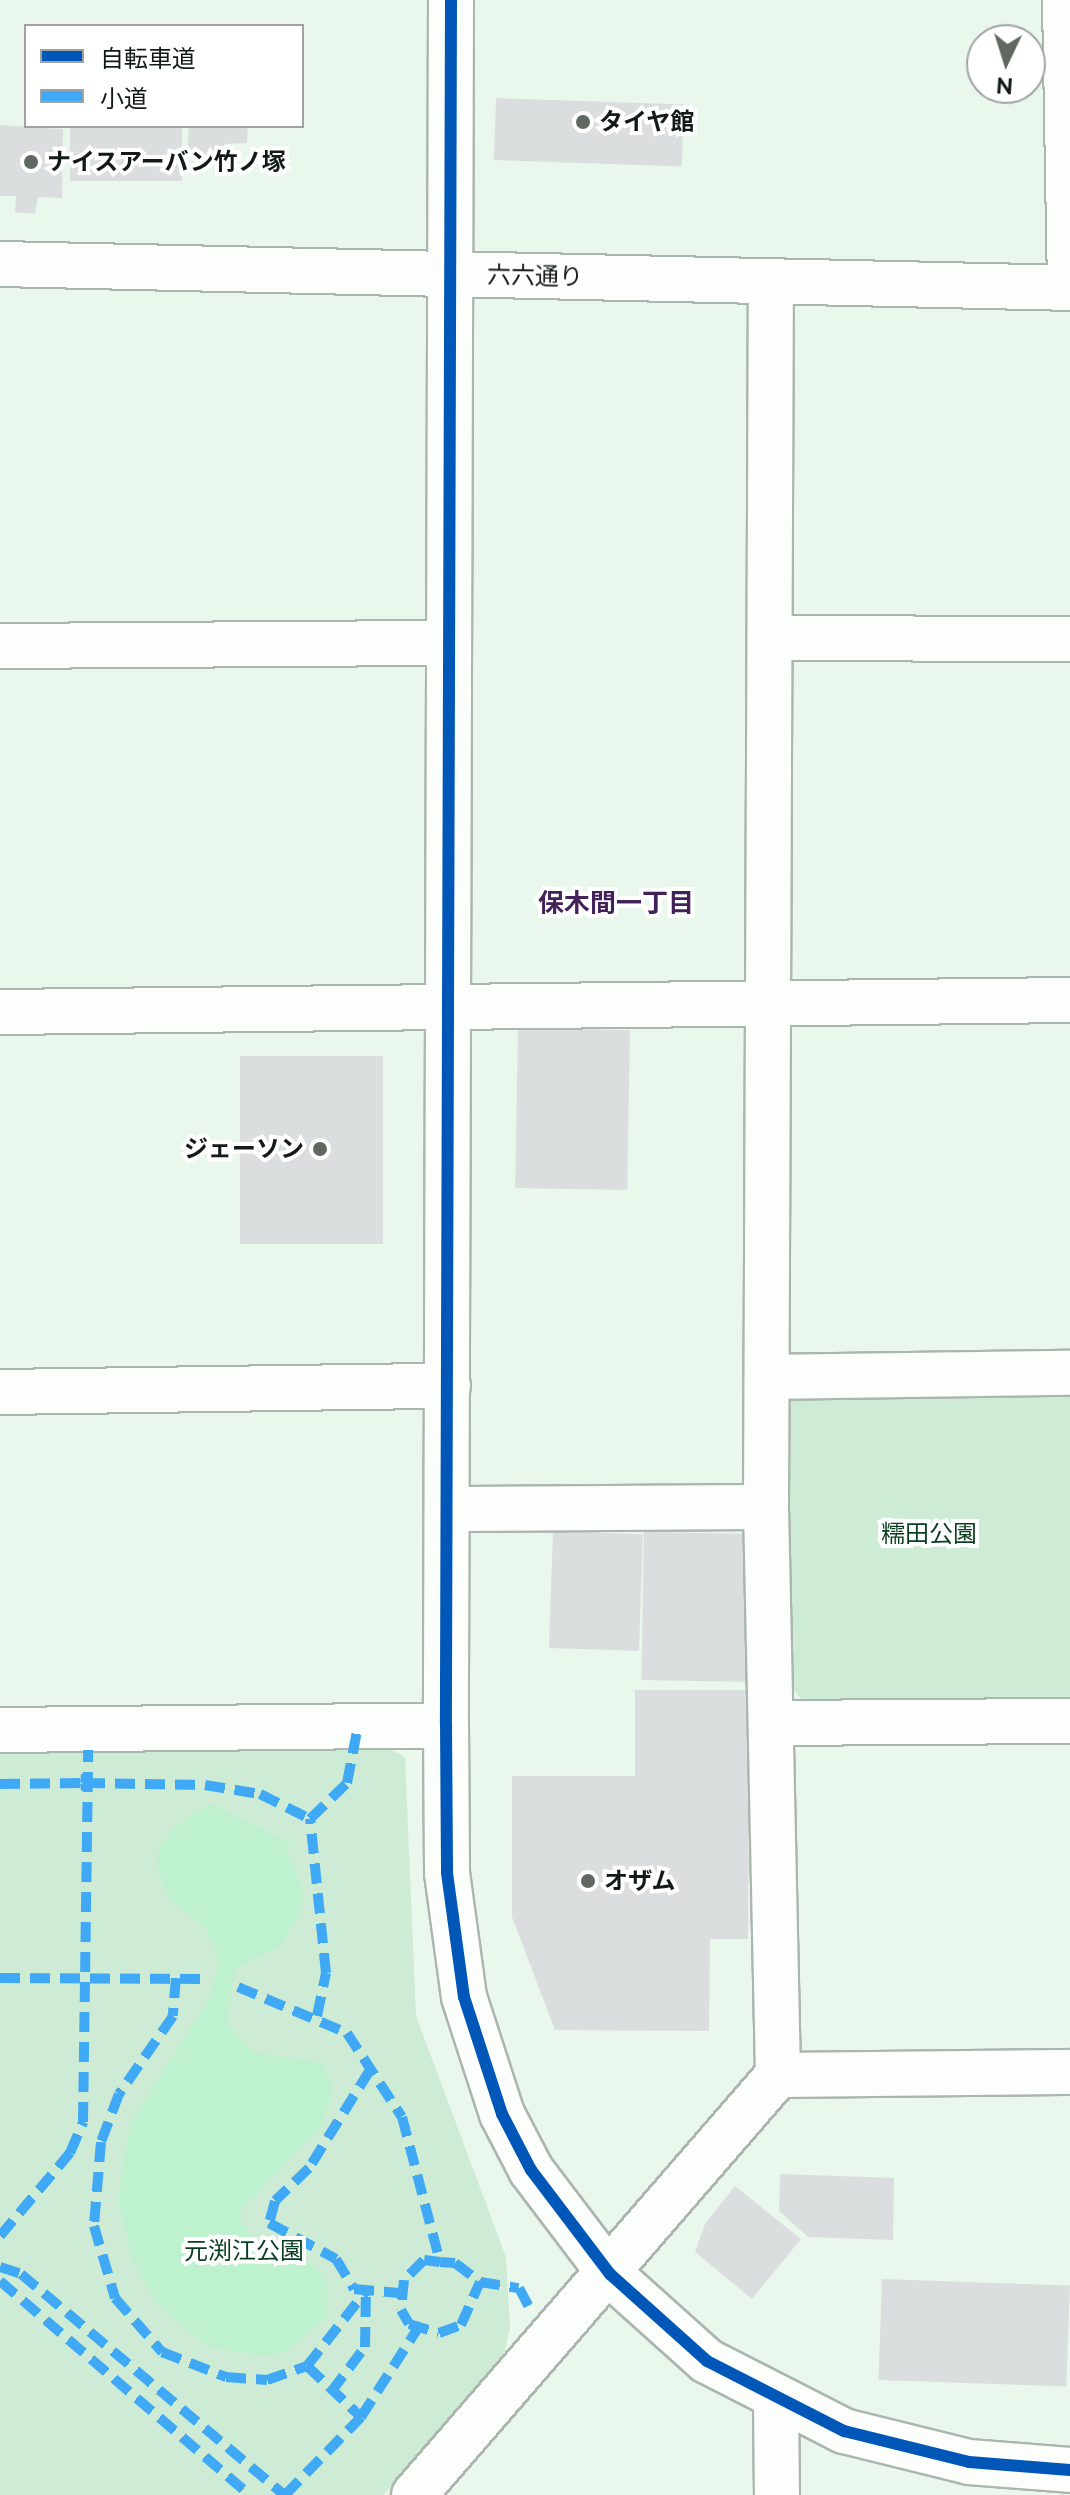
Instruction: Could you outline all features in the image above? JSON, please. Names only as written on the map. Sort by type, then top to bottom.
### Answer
[{"type":"street","points":[[451,0],[446,1725],[452,1932],[480,2056],[531,2170],[610,2274],[707,2361],[776,2402],[914,2452],[1070,2470]]},
{"type":"street","points":[[1065,0],[1070,273]]},
{"type":"street","name":"六六通り","points":[[0,264],[1070,288]]},
{"type":"street","points":[[414,2495],[610,2274],[778,2075],[766,1507],[771,282]]},
{"type":"street","points":[[770,638],[1070,639]]},
{"type":"street","points":[[0,646],[448,643]]},
{"type":"street","points":[[0,1012],[768,1000],[1070,1000]]},
{"type":"street","points":[[767,1377],[1070,1373]]},
{"type":"street","points":[[0,1392],[448,1386]]},
{"type":"street","points":[[449,1509],[766,1507]]},
{"type":"street","points":[[772,1723],[1070,1721]]},
{"type":"street","points":[[0,1730],[446,1725]]},
{"type":"street","points":[[778,2075],[1070,2072]]},
{"type":"street","points":[[776,2402],[777,2495]]},
{"type":"green space","name":"糯田公園","points":[[1070,1388],[1070,1702],[806,1705],[792,1688],[782,1418],[798,1389]]},
{"type":"green space","name":"元渕江公園","points":[[0,1739],[381,1744],[405,1757],[416,2016],[506,2257],[510,2328],[502,2362],[383,2495],[0,2495]]},
{"type":"shaded area","points":[[211,1804],[291,1843],[286,1850],[303,1890],[302,1909],[281,1946],[235,1968],[227,2023],[253,2052],[322,2063],[333,2086],[323,2124],[242,2209],[241,2221],[257,2245],[315,2265],[329,2287],[325,2319],[285,2352],[262,2356],[208,2346],[157,2304],[132,2258],[118,2200],[130,2123],[210,1997],[219,1961],[206,1928],[169,1899],[157,1866],[159,1847],[174,1827]]},
{"type":"building","points":[[496,98],[684,105],[682,167],[494,160]]},
{"type":"building","name":"ナイスアーバン竹ノ塚","points":[[0,125],[63,129],[62,198],[38,197],[35,214],[15,212],[16,196],[0,196]]},
{"type":"building","points":[[70,128],[182,128],[182,181],[70,181]]},
{"type":"building","points":[[189,128],[248,128],[247,143],[225,144],[225,155],[187,154]]},
{"type":"building","points":[[518,1028],[630,1030],[627,1190],[515,1188]]},
{"type":"building","points":[[240,1056],[383,1056],[383,1244],[240,1244]]},
{"type":"building","points":[[553,1531],[643,1534],[639,1651],[549,1648]]},
{"type":"building","points":[[644,1532],[754,1534],[751,1682],[641,1680]]},
{"type":"building","points":[[635,1690],[750,1690],[748,1939],[710,1939],[709,2031],[555,2030],[512,1917],[512,1776],[635,1776]]},
{"type":"building","points":[[780,2174],[894,2178],[893,2240],[808,2237],[779,2211]]},
{"type":"building","points":[[735,2186],[801,2239],[752,2299],[695,2252],[705,2224]]},
{"type":"building","points":[[882,2279],[1070,2286],[1066,2386],[878,2380]]},
{"type":"marked path","points":[[317,2016],[326,1973],[310,1819],[347,1783],[358,1726]]},
{"type":"marked path","points":[[0,2236],[70,2153],[83,2122],[88,1750]]},
{"type":"marked path","points":[[86,1774],[85,1783],[205,1785],[260,1794],[310,1819]]},
{"type":"marked path","points":[[0,1784],[85,1783],[86,1790]]},
{"type":"marked path","points":[[0,1978],[205,1979]]},
{"type":"marked path","points":[[176,1978],[173,2016],[119,2094],[101,2142],[94,2226],[115,2298],[162,2352],[226,2377],[267,2380],[307,2366],[366,2291]]},
{"type":"marked path","points":[[238,1987],[347,2033],[402,2117],[440,2262],[455,2263],[480,2282],[519,2288],[532,2312]]},
{"type":"marked path","points":[[370,2070],[309,2168],[275,2201],[269,2223],[336,2259],[354,2289],[399,2293]]},
{"type":"marked path","points":[[440,2262],[424,2260],[404,2280],[401,2310],[409,2324],[439,2333],[461,2325],[480,2282]]},
{"type":"marked path","points":[[0,2267],[21,2274],[284,2495]]},
{"type":"marked path","points":[[0,2281],[250,2495]]},
{"type":"marked path","points":[[331,2392],[365,2347],[366,2291]]},
{"type":"marked path","points":[[285,2495],[361,2417],[418,2328]]},
{"type":"marked path","points":[[307,2366],[361,2417]]},
{"type":"cycle path","points":[[451,0],[446,1725],[447,1873],[464,1997],[502,2114],[531,2170],[610,2274],[707,2361],[844,2431],[969,2462],[1070,2470]]},
{"type":"place","name":"タイヤ館","points":[[583,122]]},
{"type":"place","name":"ナイスアーバン竹ノ塚","points":[[31,162]]},
{"type":"place","name":"ジェーソン","points":[[320,1149]]},
{"type":"place","name":"オザム","points":[[588,1881]]},
{"type":"district","name":"保木間一丁目","points":[[616,904]]}]
